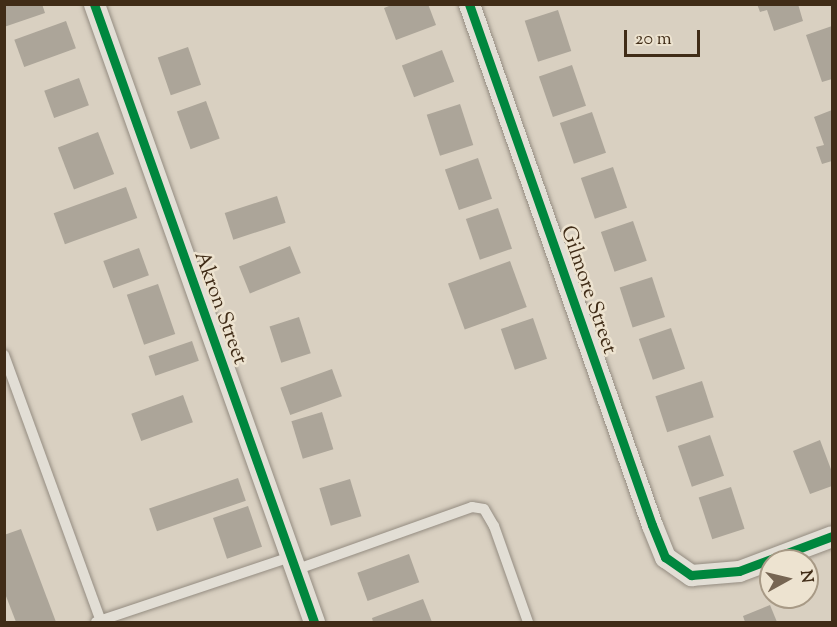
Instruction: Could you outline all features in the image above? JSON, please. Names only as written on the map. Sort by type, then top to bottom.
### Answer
[{"type":"street","name":"Akron Street","points":[[94,4],[315,622]]},
{"type":"street","name":"Gilmore Street","points":[[468,4],[652,525],[665,556],[691,575],[739,571],[832,536]]},
{"type":"lane","points":[[4,354],[99,622],[472,507],[484,509],[494,526],[528,622]]},
{"type":"building","points":[[4,4],[42,4],[45,13],[4,27]]},
{"type":"building","points":[[394,4],[428,4],[436,25],[396,40],[384,8]]},
{"type":"building","points":[[757,4],[798,4],[803,21],[774,31],[767,10],[760,12]]},
{"type":"building","points":[[558,10],[571,51],[538,62],[525,21]]},
{"type":"building","points":[[66,21],[76,48],[24,67],[14,40]]},
{"type":"building","points":[[832,26],[832,79],[822,82],[806,35]]},
{"type":"building","points":[[188,47],[201,85],[171,95],[158,57]]},
{"type":"building","points":[[442,50],[454,82],[414,97],[402,65]]},
{"type":"building","points":[[572,65],[586,106],[553,117],[539,76]]},
{"type":"building","points":[[79,78],[89,105],[54,118],[44,91]]},
{"type":"building","points":[[206,101],[220,139],[191,149],[177,112]]},
{"type":"building","points":[[460,104],[473,145],[440,156],[427,115]]},
{"type":"building","points":[[832,110],[832,161],[822,164],[816,147],[824,145],[814,117]]},
{"type":"building","points":[[592,112],[606,153],[574,164],[560,123]]},
{"type":"building","points":[[98,132],[114,174],[74,189],[58,147]]},
{"type":"building","points":[[478,158],[492,199],[459,210],[445,169]]},
{"type":"building","points":[[613,167],[627,208],[595,219],[581,178]]},
{"type":"building","points":[[126,187],[137,218],[65,244],[54,213]]},
{"type":"building","points":[[277,196],[286,223],[233,240],[225,213]]},
{"type":"building","points":[[498,208],[512,249],[480,260],[466,219]]},
{"type":"building","points":[[633,221],[647,261],[615,272],[601,232]]},
{"type":"building","points":[[290,246],[301,273],[250,293],[239,267]]},
{"type":"building","points":[[139,248],[149,275],[113,288],[103,261]]},
{"type":"building","points":[[510,261],[527,307],[465,330],[448,284]]},
{"type":"building","points":[[652,277],[665,317],[633,327],[620,288]]},
{"type":"building","points":[[158,284],[175,334],[144,345],[127,295]]},
{"type":"building","points":[[299,317],[311,353],[281,363],[270,327]]},
{"type":"building","points":[[533,318],[547,359],[515,370],[501,329]]},
{"type":"building","points":[[671,328],[685,369],[653,380],[639,339]]},
{"type":"building","points":[[192,341],[199,361],[155,376],[149,356]]},
{"type":"building","points":[[332,369],[342,396],[290,415],[280,388]]},
{"type":"building","points":[[702,381],[714,417],[667,432],[655,396]]},
{"type":"building","points":[[183,395],[193,422],[141,441],[131,414]]},
{"type":"building","points":[[322,412],[333,449],[303,459],[291,421]]},
{"type":"building","points":[[710,435],[724,476],[692,487],[678,446]]},
{"type":"building","points":[[820,440],[832,472],[832,486],[810,494],[793,451]]},
{"type":"building","points":[[238,478],[246,501],[157,531],[149,509]]},
{"type":"building","points":[[350,479],[361,516],[331,526],[319,488]]},
{"type":"building","points":[[731,487],[745,529],[712,539],[699,498]]},
{"type":"building","points":[[248,506],[262,547],[227,559],[213,518]]},
{"type":"building","points":[[21,529],[56,622],[16,622],[4,591],[4,535]]},
{"type":"building","points":[[409,554],[419,582],[368,601],[357,573]]},
{"type":"building","points":[[423,599],[432,622],[373,622],[372,618]]},
{"type":"building","points":[[760,609],[772,609],[777,622],[745,622],[743,616]]},
{"type":"cycle path","points":[[94,4],[314,622]]},
{"type":"cycle path","points":[[469,4],[665,557],[691,575],[739,571],[832,536]]}]
